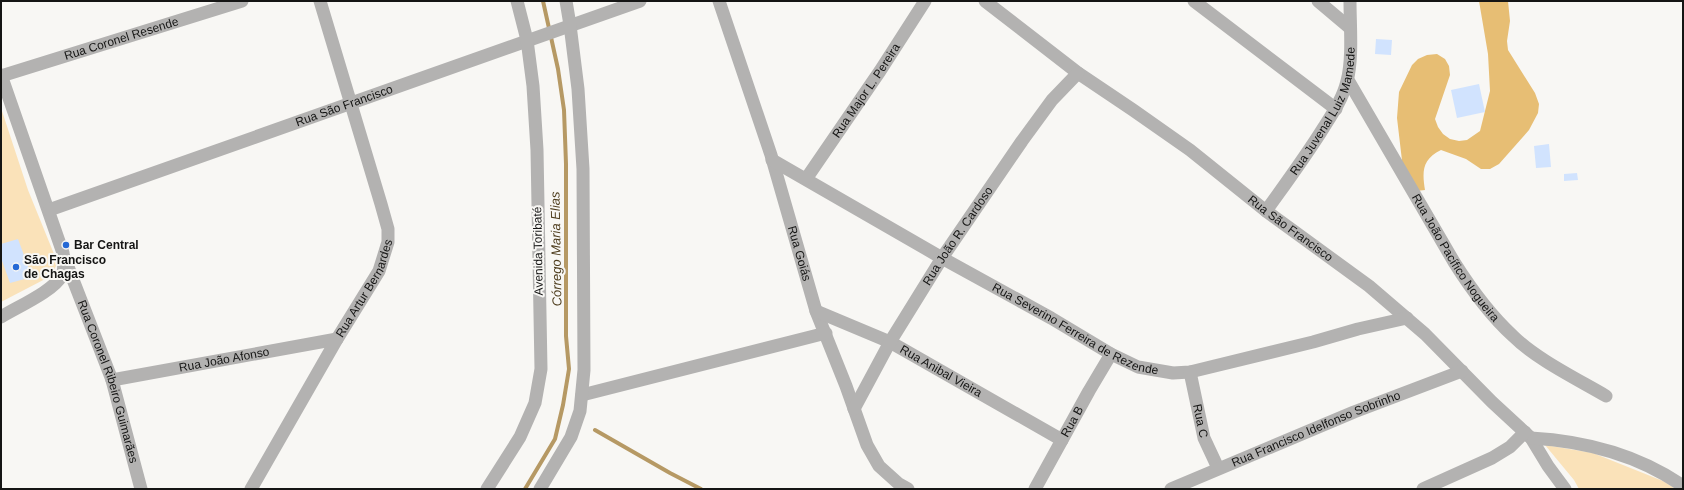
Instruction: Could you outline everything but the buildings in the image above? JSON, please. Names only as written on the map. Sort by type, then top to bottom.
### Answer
[{"type":"street","name":"Rua Coronel Resende","points":[[1,75],[242,1]]},
{"type":"street","name":"Rua Artur Bernardes","points":[[251,489],[337,338],[379,271],[388,242],[388,229],[320,1]]},
{"type":"street","name":"Avenida Toribaté","points":[[487,489],[520,437],[532,410],[535,403],[540,369],[537,150],[532,38],[518,1]]},
{"type":"street","points":[[540,489],[570,437],[580,411],[584,370],[583,169],[578,89],[566,27],[566,1]]},
{"type":"street","name":"Rua São Francisco","points":[[48,210],[640,1]]},
{"type":"street","name":"Rua Goiás","points":[[719,1],[772,160],[816,311],[826,333],[867,445],[879,466],[899,484],[908,489]]},
{"type":"street","name":"Rua Major L. Pereira","points":[[806,179],[880,72],[925,1]]},
{"type":"street","name":"Rua São Francisco","points":[[985,1],[1078,73],[1190,150],[1266,211],[1369,286],[1407,318],[1528,435],[1565,489]]},
{"type":"street","points":[[1194,1],[1336,109]]},
{"type":"street","points":[[1318,1],[1350,28]]},
{"type":"street","name":"Rua Juvenal Luiz Mamede","points":[[1266,211],[1308,152],[1336,109],[1348,80],[1350,1]]},
{"type":"street","name":"Rua João R. Cardoso","points":[[854,409],[890,342],[942,258],[1052,100],[1078,73]]},
{"type":"street","name":"Rua Coronel Ribeiro Guimarães","points":[[1,75],[63,253],[112,380],[141,489]]},
{"type":"street","name":"Rua João Pacífico Nogueira","points":[[1348,80],[1472,291],[1513,337],[1549,362],[1606,396]]},
{"type":"street","name":"Rua Severino Ferreira de Rezende","points":[[772,160],[942,258],[1051,318],[1111,354],[1138,366],[1173,373],[1190,372],[1407,318]]},
{"type":"street","points":[[1,317],[52,287],[62,274],[64,268],[63,253]]},
{"type":"street","points":[[52,287],[78,291]]},
{"type":"street","name":"Rua Anibal Vieira","points":[[816,311],[890,342],[1062,440]]},
{"type":"street","points":[[582,395],[826,333]]},
{"type":"street","name":"Rua João Afonso","points":[[112,380],[337,338]]},
{"type":"street","name":"Rua B","points":[[1035,489],[1111,354]]},
{"type":"street","name":"Rua Francisco Idelfonso Sobrinho","points":[[1171,489],[1354,412],[1462,371]]},
{"type":"street","name":"Rua C","points":[[1190,372],[1204,438],[1218,468]]},
{"type":"street","points":[[1423,489],[1492,458],[1528,435],[1596,447],[1625,456],[1668,476],[1683,486]]},
{"type":"shaded area","points":[[1479,1],[1508,1],[1510,21],[1507,41],[1508,50],[1535,93],[1539,104],[1538,113],[1529,130],[1499,164],[1490,169],[1481,169],[1466,159],[1441,150],[1430,158],[1425,167],[1425,190],[1416,191],[1403,169],[1397,118],[1399,92],[1412,65],[1418,59],[1427,55],[1437,54],[1445,59],[1449,66],[1450,75],[1435,119],[1438,127],[1443,134],[1450,139],[1459,141],[1467,140],[1480,131],[1490,91],[1488,54]]},
{"type":"shaded area","points":[[1,108],[28,190],[54,254],[56,266],[51,276],[1,302]]},
{"type":"shaded area","points":[[1545,445],[1593,453],[1663,481],[1676,489],[1579,489],[1574,480]]},
{"type":"waterway","name":"Córrego Maria Elias","points":[[525,489],[555,439],[569,369],[566,336],[566,164],[564,110],[558,69],[543,1]]},
{"type":"waterway","points":[[595,430],[701,489]]},
{"type":"place","name":"Bar Central","points":[[66,245]]},
{"type":"place","name":"São Francisco de Chagas","points":[[16,267]]}]
